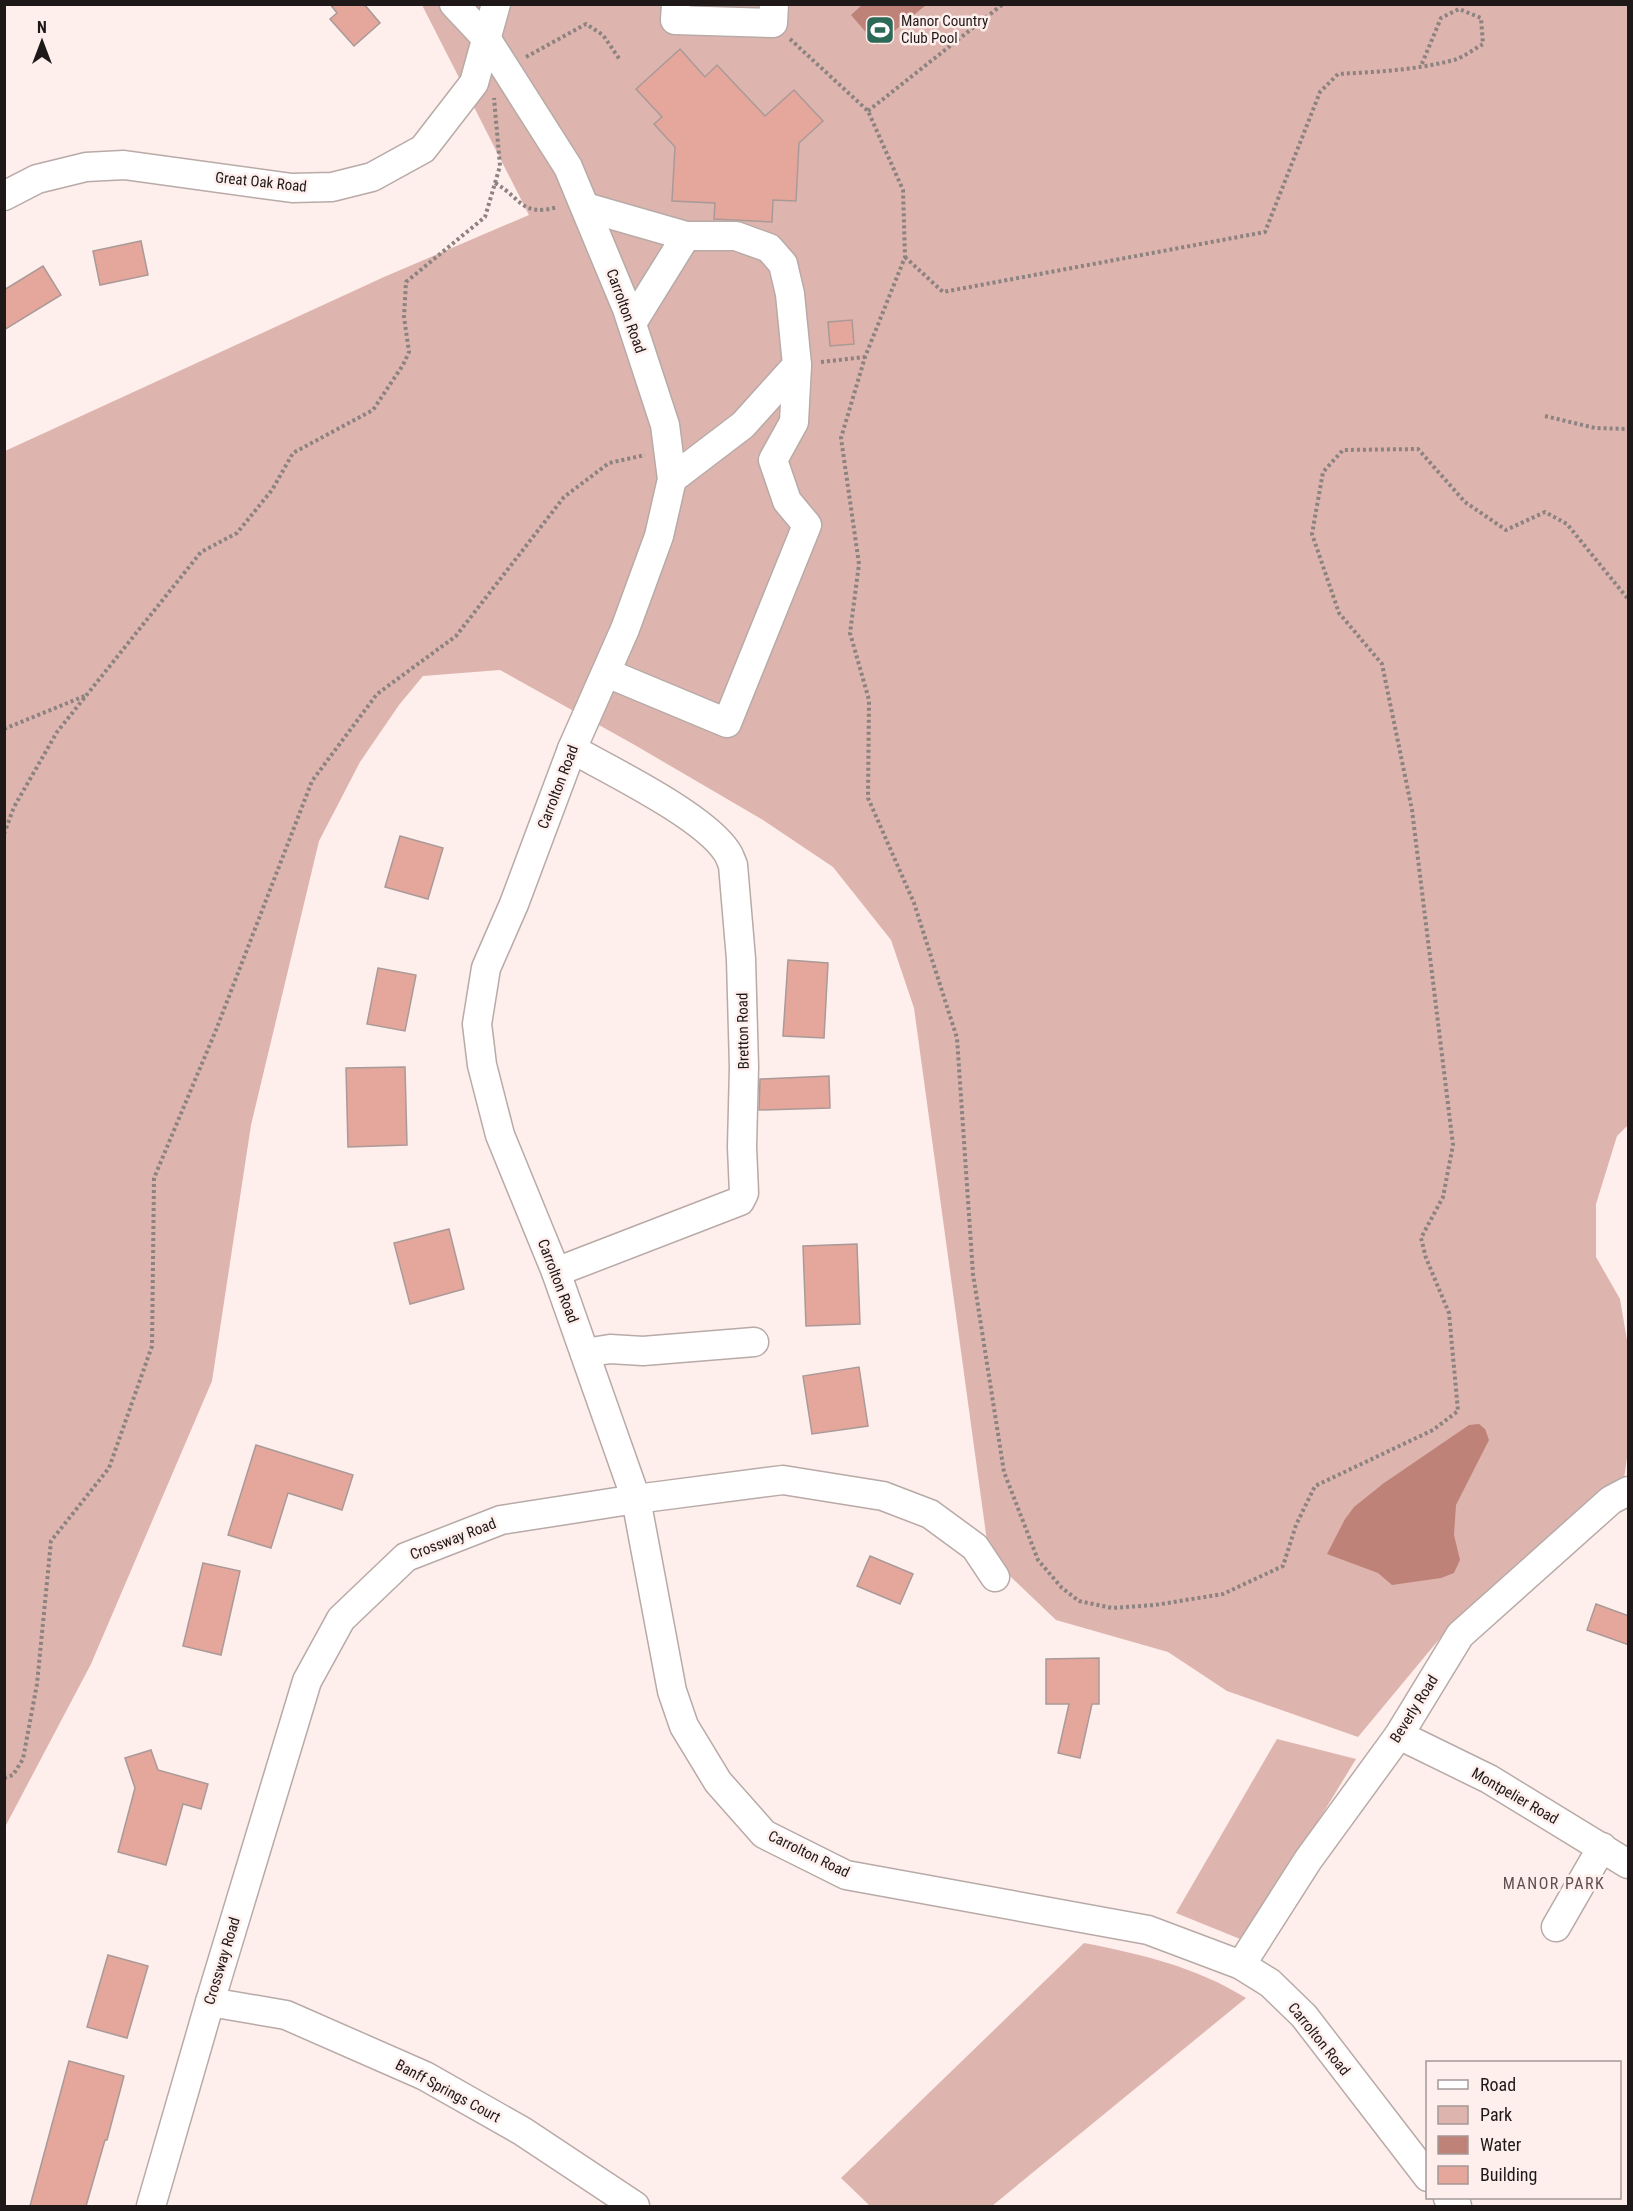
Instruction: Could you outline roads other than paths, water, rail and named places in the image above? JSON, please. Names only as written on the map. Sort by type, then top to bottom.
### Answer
[{"type":"street","name":"Carrolton Road","points":[[454,4],[486,38],[568,167],[572,207],[632,323],[665,425],[672,479],[659,536],[625,629],[572,749],[514,904],[486,968],[477,1024],[482,1065],[500,1135],[556,1272],[636,1498],[672,1691],[684,1726],[718,1782],[764,1834],[846,1875],[1148,1930],[1240,1965],[1270,1983],[1304,2016],[1426,2174]]},
{"type":"street","name":"Great Oak Road","points":[[4,196],[37,179],[86,167],[124,165],[292,188],[332,187],[372,177],[423,149],[474,83],[496,4]]},
{"type":"street","points":[[676,4],[675,20],[721,13],[773,14]]},
{"type":"street","points":[[572,207],[686,236],[736,236],[769,248],[783,264],[790,294],[797,364],[795,422],[773,460],[787,501],[807,525],[727,723],[607,673]]},
{"type":"street","points":[[632,323],[686,236]]},
{"type":"street","points":[[672,479],[742,425],[797,364]]},
{"type":"street","name":"Bretton Road","points":[[556,1272],[740,1201],[744,1193],[742,981],[733,865],[727,852],[715,838],[692,820],[672,806],[572,749]]},
{"type":"street","points":[[585,1353],[610,1349],[643,1351],[754,1341]]},
{"type":"street","name":"Crossway Road","points":[[151,2206],[307,1681],[341,1619],[406,1557],[501,1520],[636,1498],[783,1480],[883,1496],[930,1514],[975,1547],[995,1577]]},
{"type":"street","name":"Beverly Road","points":[[1240,1965],[1308,1860],[1399,1735],[1460,1635],[1611,1500],[1629,1491]]},
{"type":"street","name":"Montpelier Road","points":[[1399,1735],[1489,1779],[1629,1864]]},
{"type":"street","points":[[1556,1927],[1602,1847]]},
{"type":"street","name":"Banff Springs Court","points":[[210,2002],[286,2015],[425,2076],[522,2131],[635,2206]]},
{"type":"water","name":"Manor Country Club Pool","points":[[863,4],[926,5],[877,45],[851,15]]},
{"type":"water","points":[[1479,1424],[1485,1429],[1489,1440],[1456,1505],[1454,1535],[1460,1560],[1454,1573],[1441,1578],[1392,1585],[1378,1573],[1327,1554],[1345,1519],[1354,1507],[1384,1483],[1469,1425]]},
{"type":"place","name":"Manor Country Club Pool","points":[[880,30]]},
{"type":"district","name":"MANOR PARK","points":[[1554,1883]]}]
